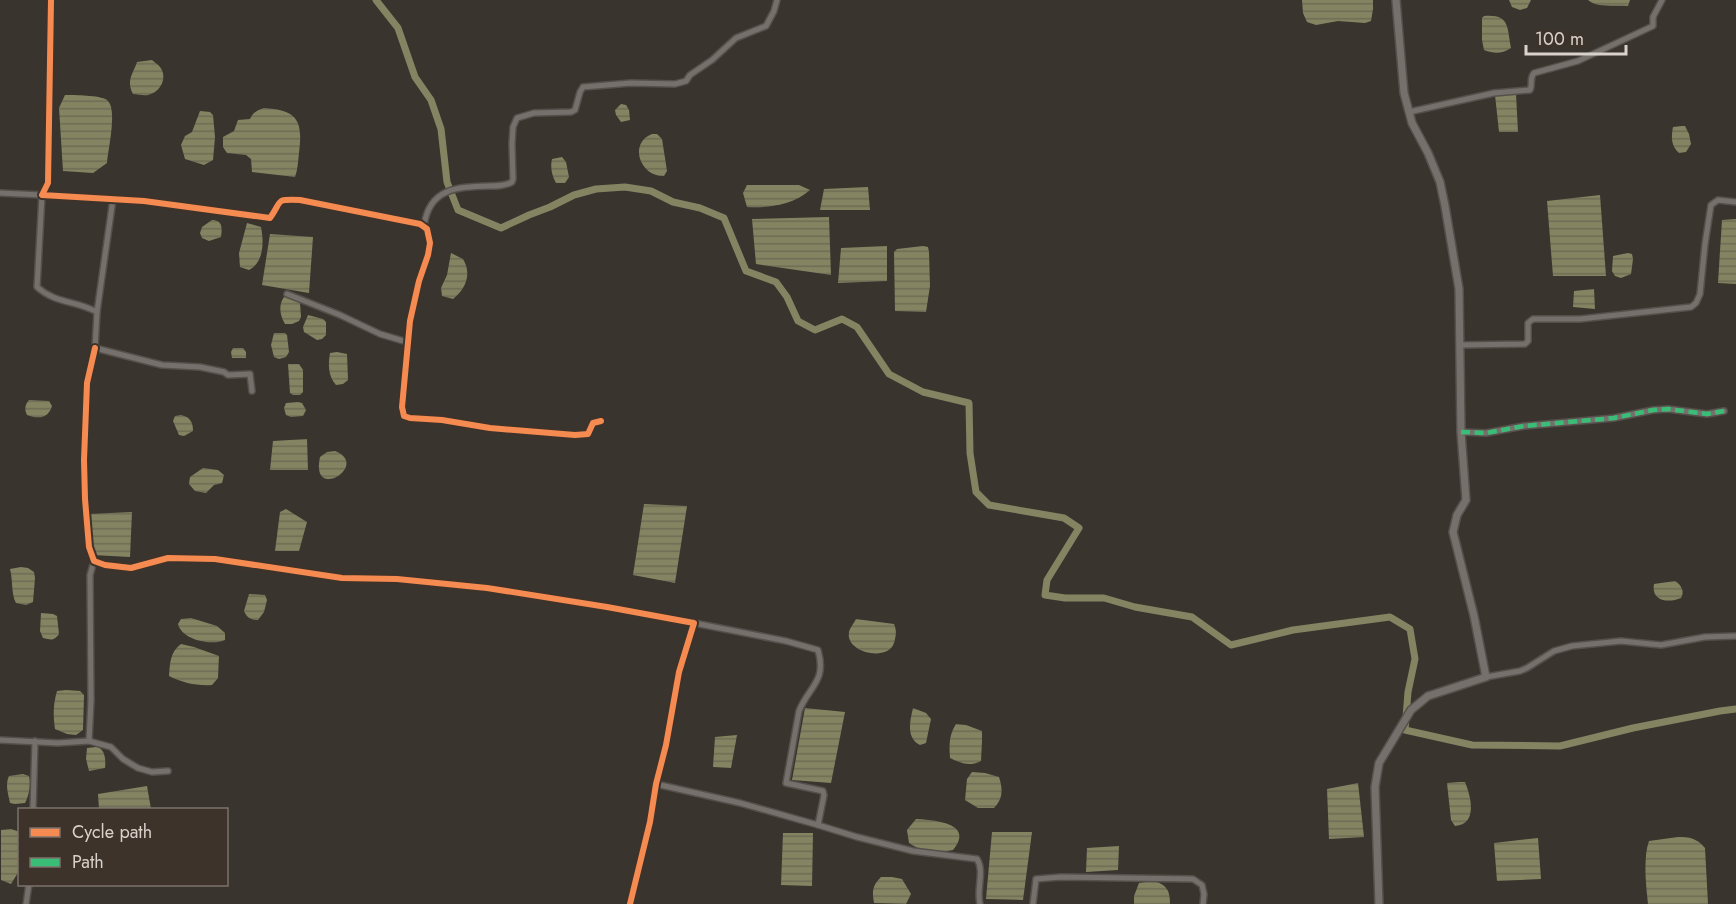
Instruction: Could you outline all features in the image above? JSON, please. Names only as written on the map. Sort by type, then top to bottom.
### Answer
[{"type":"street","points":[[51,0],[48,183],[42,195],[37,287],[55,299],[73,302],[97,312]]},
{"type":"street","points":[[424,226],[428,210],[435,198],[442,194],[453,189],[506,185],[512,182],[513,127],[517,118],[534,112],[572,112],[575,110],[583,87],[631,83],[675,84],[686,81],[690,75],[712,60],[736,38],[766,26],[777,0]]},
{"type":"street","points":[[1396,0],[1404,93],[1412,123],[1440,182],[1459,289],[1461,432],[1466,500],[1456,515],[1453,532],[1474,616],[1486,677]]},
{"type":"street","points":[[1409,112],[1494,93],[1530,90],[1530,78],[1534,73],[1578,61],[1653,26],[1653,17],[1662,0]]},
{"type":"street","points":[[0,193],[113,199],[270,218],[282,200],[300,200],[424,226],[427,229],[430,243],[412,307],[402,407],[404,416],[490,428],[575,435],[588,434],[593,423],[601,421]]},
{"type":"street","points":[[89,741],[90,575],[94,561],[89,547],[85,499],[87,382],[95,348],[97,312],[113,199]]},
{"type":"street","points":[[1461,345],[1525,344],[1528,341],[1528,323],[1533,320],[1580,319],[1691,307],[1696,303],[1700,294],[1711,206],[1718,200],[1736,202]]},
{"type":"street","points":[[287,294],[380,334],[407,342]]},
{"type":"street","points":[[95,348],[162,365],[200,367],[228,375],[250,374],[252,391]]},
{"type":"street","points":[[1461,432],[1486,433],[1524,426],[1614,418],[1653,410],[1668,409],[1707,414],[1724,411]]},
{"type":"street","points":[[94,561],[105,565],[131,568],[168,558],[215,559],[342,578],[397,579],[487,588],[607,607],[786,640],[818,650],[820,674],[799,711],[786,781],[787,784],[824,792],[818,825]]},
{"type":"street","points":[[630,904],[650,822],[679,672],[694,624]]},
{"type":"street","points":[[1378,904],[1375,787],[1378,763],[1404,719],[1428,696],[1486,677],[1520,671],[1554,651],[1572,646],[1621,641],[1661,645],[1706,637],[1736,636]]},
{"type":"street","points":[[0,740],[89,741],[111,747],[123,759],[138,768],[152,772],[168,771]]},
{"type":"street","points":[[33,808],[35,741]]},
{"type":"street","points":[[656,784],[740,803],[913,851],[977,859],[981,866],[980,904]]},
{"type":"street","points":[[1033,904],[1036,879],[1061,877],[1193,879],[1202,885],[1203,904]]},
{"type":"street","points":[[26,904],[29,886]]},
{"type":"shaded area","points":[[1302,0],[1373,0],[1371,21],[1365,23],[1338,21],[1316,25],[1307,22],[1303,13]]},
{"type":"shaded area","points":[[1509,0],[1531,0],[1527,8],[1520,10],[1512,7]]},
{"type":"shaded area","points":[[1588,0],[1630,0],[1628,6],[1601,5]]},
{"type":"shaded area","points":[[1484,16],[1499,17],[1506,23],[1511,48],[1498,53],[1484,50],[1482,18]]},
{"type":"shaded area","points":[[152,60],[162,71],[162,84],[148,95],[133,94],[130,81],[137,62]]},
{"type":"shaded area","points":[[1516,94],[1518,132],[1499,132],[1495,95]]},
{"type":"shaded area","points":[[65,95],[98,97],[107,100],[110,104],[112,120],[107,163],[93,173],[63,171],[59,108]]},
{"type":"shaded area","points":[[621,104],[626,105],[629,110],[630,120],[621,122],[616,115],[615,110]]},
{"type":"shaded area","points":[[264,108],[284,111],[296,119],[299,125],[300,142],[295,177],[252,172],[251,159],[246,155],[227,153],[223,147],[223,137],[234,131],[238,120],[250,119]]},
{"type":"shaded area","points":[[200,111],[210,112],[213,115],[215,137],[213,160],[204,165],[185,159],[181,145],[185,136],[192,132]]},
{"type":"shaded area","points":[[1685,126],[1691,144],[1686,152],[1679,153],[1673,144],[1672,131],[1673,127]]},
{"type":"shaded area","points":[[652,134],[657,134],[662,139],[667,171],[664,176],[649,171],[640,159],[640,144]]},
{"type":"shaded area","points":[[562,157],[566,162],[569,177],[565,183],[556,183],[551,165],[552,159]]},
{"type":"shaded area","points":[[747,185],[799,185],[810,190],[789,202],[764,207],[747,207],[743,193]]},
{"type":"shaded area","points":[[868,187],[870,210],[820,210],[824,189]]},
{"type":"shaded area","points":[[1600,195],[1606,276],[1553,276],[1547,201]]},
{"type":"shaded area","points":[[829,217],[831,275],[756,264],[752,219]]},
{"type":"shaded area","points":[[1736,219],[1736,284],[1718,283],[1722,220]]},
{"type":"shaded area","points":[[212,220],[220,223],[221,237],[209,241],[202,238],[200,233],[202,227]]},
{"type":"shaded area","points":[[247,223],[261,227],[262,239],[262,251],[258,262],[249,270],[240,267],[239,253]]},
{"type":"shaded area","points":[[270,234],[313,237],[309,293],[262,285]]},
{"type":"shaded area","points":[[887,246],[887,281],[838,283],[841,248]]},
{"type":"shaded area","points":[[928,247],[929,252],[930,286],[926,312],[895,311],[894,252],[897,249]]},
{"type":"shaded area","points":[[451,253],[463,259],[467,270],[464,286],[453,299],[442,296],[441,288],[447,275]]},
{"type":"shaded area","points":[[1632,254],[1633,259],[1631,274],[1621,278],[1615,276],[1612,271],[1613,256]]},
{"type":"shaded area","points":[[1594,289],[1595,309],[1573,307],[1574,291]]},
{"type":"shaded area","points":[[284,297],[293,298],[300,303],[299,321],[285,324],[280,310]]},
{"type":"shaded area","points":[[308,315],[326,322],[326,335],[322,339],[317,340],[304,332],[303,327]]},
{"type":"shaded area","points":[[274,333],[287,335],[289,352],[286,357],[279,359],[274,357],[271,345]]},
{"type":"shaded area","points":[[233,348],[243,348],[246,358],[232,358]]},
{"type":"shaded area","points":[[330,353],[347,354],[348,380],[336,385],[330,374],[329,362]]},
{"type":"shaded area","points":[[288,364],[299,364],[303,370],[303,392],[300,395],[290,393]]},
{"type":"shaded area","points":[[29,400],[49,401],[52,406],[45,416],[27,415],[25,411]]},
{"type":"shaded area","points":[[286,403],[302,403],[306,410],[303,416],[286,415],[284,408]]},
{"type":"shaded area","points":[[181,415],[189,419],[193,428],[193,431],[184,436],[179,435],[173,421],[175,416]]},
{"type":"shaded area","points":[[307,439],[308,470],[270,470],[273,441]]},
{"type":"shaded area","points":[[335,451],[344,457],[346,464],[343,471],[330,479],[323,477],[319,471],[320,457],[327,452]]},
{"type":"shaded area","points":[[203,468],[218,470],[224,475],[222,483],[214,485],[206,493],[195,491],[189,484],[190,477]]},
{"type":"shaded area","points":[[644,504],[687,506],[675,583],[633,575]]},
{"type":"shaded area","points":[[286,509],[307,522],[299,551],[275,551],[280,512]]},
{"type":"shaded area","points":[[132,512],[130,557],[93,555],[89,514]]},
{"type":"shaded area","points":[[21,567],[34,572],[35,578],[33,602],[26,605],[16,603],[14,599],[10,569]]},
{"type":"shaded area","points":[[1675,581],[1682,588],[1681,598],[1666,601],[1658,598],[1654,584]]},
{"type":"shaded area","points":[[249,594],[265,595],[267,600],[264,612],[258,620],[253,620],[244,611]]},
{"type":"shaded area","points":[[41,613],[57,616],[59,634],[54,639],[43,638],[40,631]]},
{"type":"shaded area","points":[[191,618],[217,626],[225,633],[225,640],[205,642],[191,638],[181,630],[178,624],[181,619]]},
{"type":"shaded area","points":[[856,619],[894,624],[896,636],[890,649],[884,652],[868,653],[854,645],[849,632]]},
{"type":"shaded area","points":[[181,644],[219,656],[218,678],[212,685],[190,684],[169,676],[173,654]]},
{"type":"shaded area","points":[[57,691],[80,691],[84,695],[83,730],[76,735],[55,729],[54,710]]},
{"type":"shaded area","points":[[805,708],[845,712],[831,783],[792,780]]},
{"type":"shaded area","points":[[913,708],[926,713],[931,719],[926,743],[920,745],[911,734]]},
{"type":"shaded area","points":[[956,724],[982,731],[981,761],[969,764],[950,758],[950,740]]},
{"type":"shaded area","points":[[737,735],[731,768],[713,767],[715,737]]},
{"type":"shaded area","points":[[96,747],[103,752],[105,768],[89,771],[86,759],[87,748]]},
{"type":"shaded area","points":[[972,772],[999,777],[1001,794],[994,808],[978,808],[965,800],[967,779]]},
{"type":"shaded area","points":[[23,774],[29,776],[30,779],[25,803],[10,803],[7,786],[9,776]]},
{"type":"shaded area","points":[[1465,782],[1471,802],[1470,815],[1462,824],[1455,826],[1451,820],[1447,783]]},
{"type":"shaded area","points":[[1358,783],[1364,837],[1329,839],[1327,789]]},
{"type":"shaded area","points":[[147,786],[151,808],[99,808],[98,794]]},
{"type":"shaded area","points":[[916,819],[941,822],[956,829],[959,834],[958,841],[953,850],[930,851],[909,843],[907,830]]},
{"type":"shaded area","points":[[1,830],[18,831],[18,873],[11,884],[1,880]]},
{"type":"shaded area","points":[[992,832],[1032,832],[1023,900],[986,899]]},
{"type":"shaded area","points":[[783,833],[813,833],[812,886],[781,885]]},
{"type":"shaded area","points":[[1678,837],[1693,839],[1705,848],[1708,904],[1648,904],[1646,864],[1649,841]]},
{"type":"shaded area","points":[[1538,838],[1541,879],[1497,881],[1494,843]]},
{"type":"shaded area","points":[[1119,846],[1118,870],[1086,872],[1087,848]]},
{"type":"shaded area","points":[[881,877],[902,879],[911,894],[906,904],[874,903],[873,892],[876,883]]},
{"type":"shaded area","points":[[1153,881],[1166,888],[1170,904],[1134,904],[1134,896],[1139,883]]},
{"type":"waterway","points":[[376,0],[398,28],[415,77],[431,100],[441,129],[447,182],[458,210],[501,228],[574,195],[596,189],[625,187],[651,191],[673,202],[700,208],[724,218],[746,271],[776,282],[787,297],[798,321],[815,330],[842,319],[857,327],[889,374],[923,392],[969,403],[970,453],[976,492],[989,505],[1064,518],[1079,528],[1047,580],[1045,595],[1065,598],[1104,598],[1135,607],[1192,617],[1231,645],[1293,630],[1390,617],[1410,629],[1415,659],[1408,692],[1405,730],[1472,745],[1560,746],[1633,728],[1736,709]]},
{"type":"marked path","points":[[1461,432],[1486,433],[1524,426],[1614,418],[1653,410],[1668,409],[1707,414],[1724,411]]},
{"type":"cycle path","points":[[51,0],[48,183],[42,195],[144,201],[270,218],[280,202],[300,200],[420,224],[427,229],[430,243],[410,321],[402,407],[404,416],[490,428],[575,435],[588,434],[593,423],[601,421]]},
{"type":"cycle path","points":[[95,348],[87,383],[84,460],[89,547],[94,561],[105,565],[131,568],[168,558],[215,559],[342,578],[397,579],[487,588],[694,623],[679,672],[650,822],[630,904]]}]
